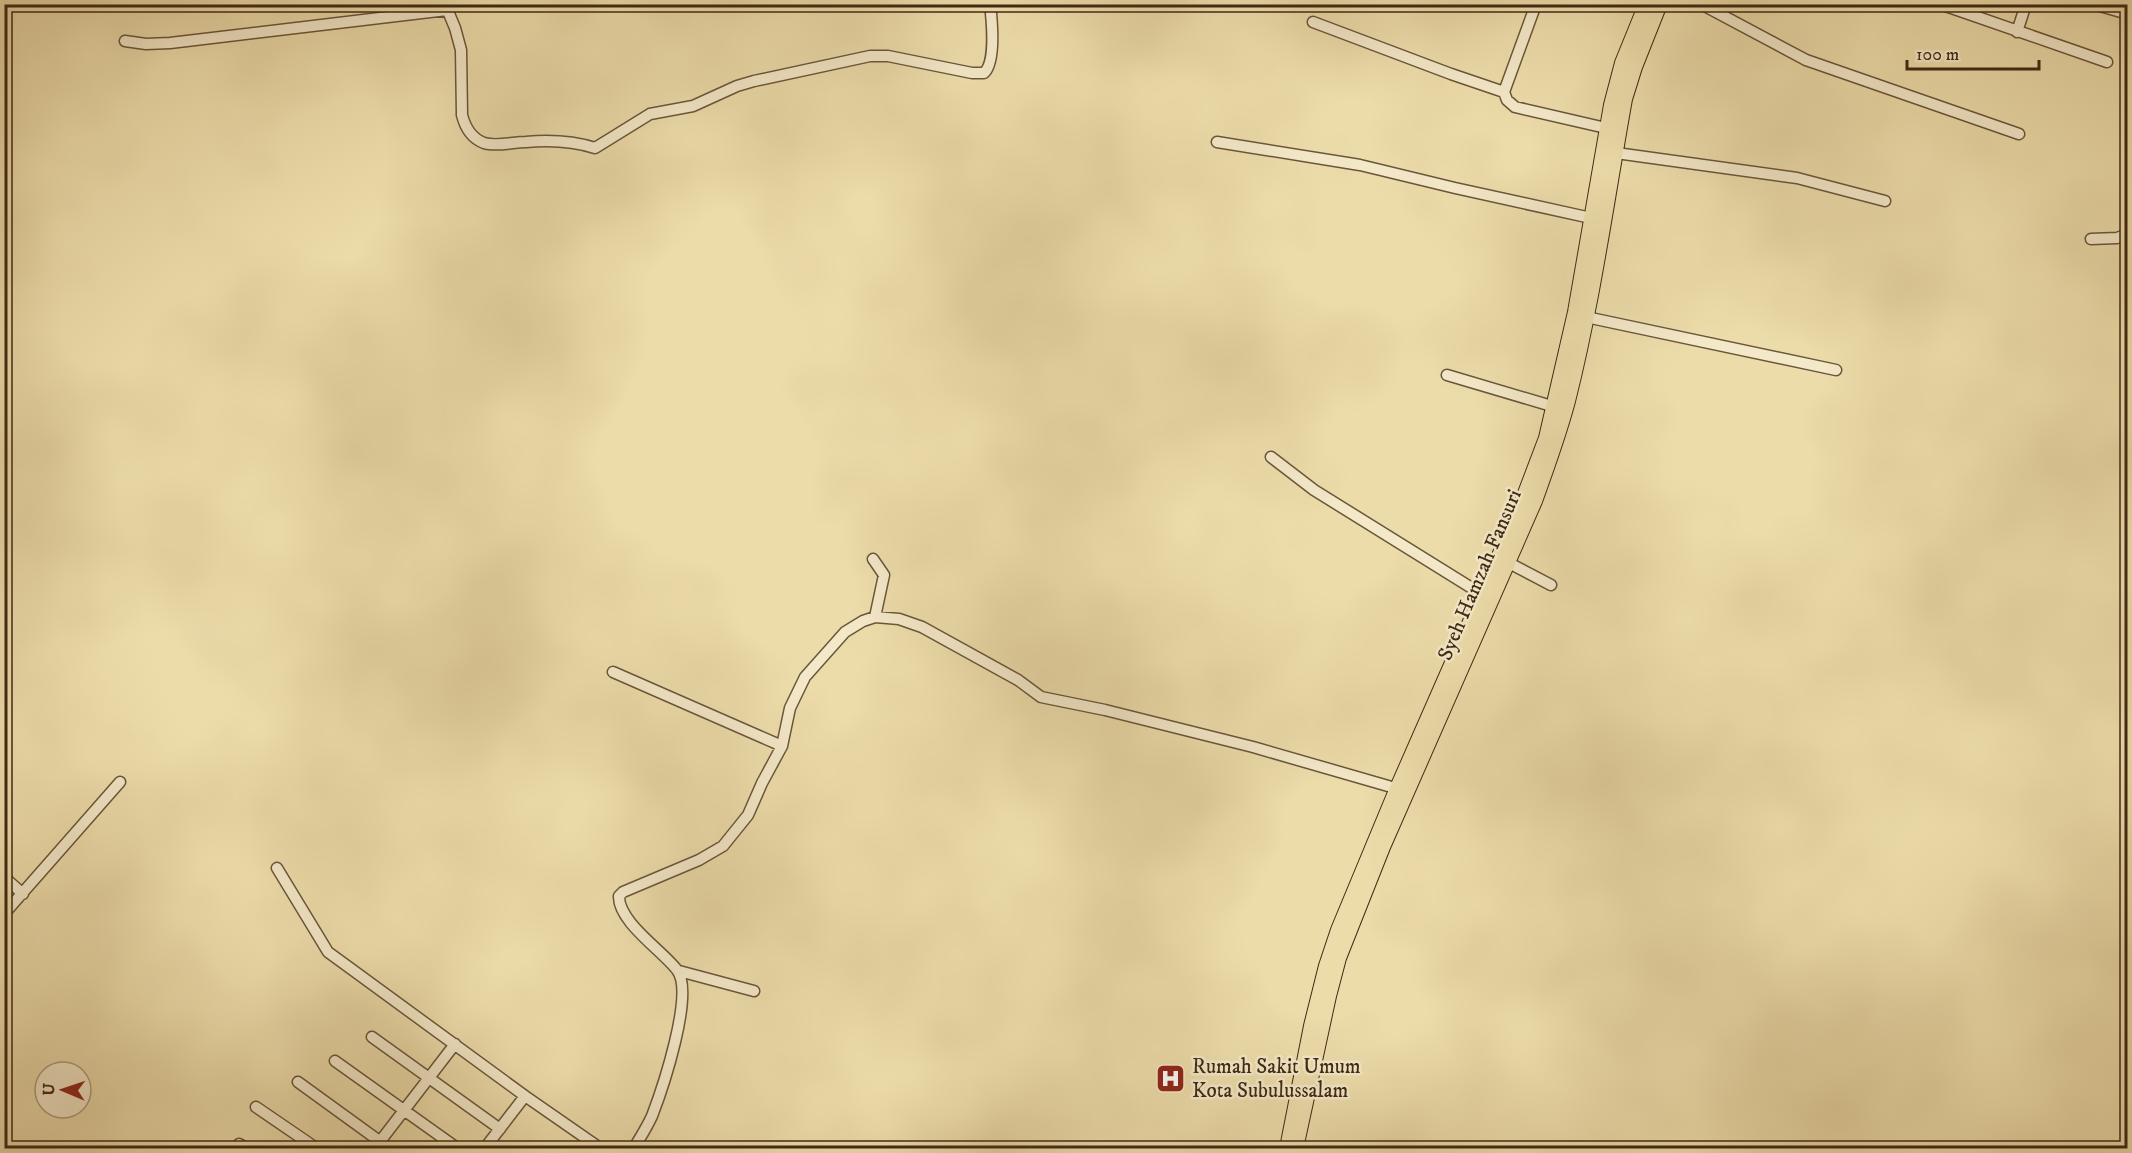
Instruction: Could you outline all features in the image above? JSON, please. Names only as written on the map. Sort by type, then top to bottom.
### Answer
[{"type":"main road","name":"Syeh Hamzah Fansuri","points":[[1402,790],[1516,517],[1546,438],[1555,407],[1566,384],[1586,317],[1609,152],[1606,128],[1622,63],[1646,4]]},
{"type":"main road","name":"Syeh Hamzah Fansuri","points":[[1296,1149],[1324,993],[1338,930],[1509,563],[1556,442],[1591,218],[1631,77],[1660,4]]},
{"type":"main road","name":"Syeh Hamzah Fansuri","points":[[1287,1149],[1309,1036],[1324,993]]},
{"type":"street","points":[[125,41],[146,44],[170,43],[446,7],[461,50],[464,124],[476,139],[490,144],[529,141],[568,142],[595,148],[650,114],[693,106],[737,86],[754,81],[858,58],[888,56],[972,73],[984,73],[989,67],[991,55],[990,4]]},
{"type":"street","points":[[1504,92],[1536,4]]},
{"type":"street","points":[[1701,4],[1806,60],[2019,134]]},
{"type":"street","points":[[1940,4],[1966,9],[2018,32],[2108,62]]},
{"type":"street","points":[[2018,32],[2026,4]]},
{"type":"street","points":[[2093,4],[2127,14]]},
{"type":"street","points":[[1313,22],[1504,92],[1510,104],[1515,107],[1606,128]]},
{"type":"street","points":[[1217,142],[1360,165],[1591,218]]},
{"type":"street","points":[[1609,152],[1797,178],[1885,201]]},
{"type":"street","points":[[2091,239],[2117,238],[2127,234]]},
{"type":"street","points":[[1586,317],[1836,370]]},
{"type":"street","points":[[1447,375],[1555,407]]},
{"type":"street","points":[[1271,457],[1314,490],[1482,595]]},
{"type":"street","points":[[873,559],[884,575],[875,617]]},
{"type":"street","points":[[1509,563],[1551,585]]},
{"type":"street","points":[[754,991],[679,971],[651,946],[634,926],[624,913],[619,896],[623,892],[699,860],[723,846],[748,815],[762,783],[783,746],[790,708],[805,677],[845,632],[875,617],[899,619],[922,627],[1018,680],[1041,697],[1105,710],[1253,747],[1402,790]]},
{"type":"street","points":[[613,672],[783,746]]},
{"type":"street","points":[[4,914],[24,894],[120,782]]},
{"type":"street","points":[[277,868],[328,952],[600,1149]]},
{"type":"street","points":[[4,877],[24,894]]},
{"type":"street","points":[[634,1149],[651,1119],[670,1057],[682,1008],[683,987],[679,971]]},
{"type":"street","points":[[372,1037],[500,1129]]},
{"type":"street","points":[[298,1082],[381,1146],[403,1110],[455,1044]]},
{"type":"street","points":[[335,1061],[457,1149]]},
{"type":"street","points":[[485,1149],[525,1096]]},
{"type":"street","points":[[256,1107],[316,1149]]},
{"type":"place","name":"Rumah Sakit Umum Kota Subulussalam","points":[[1171,1079]]}]
